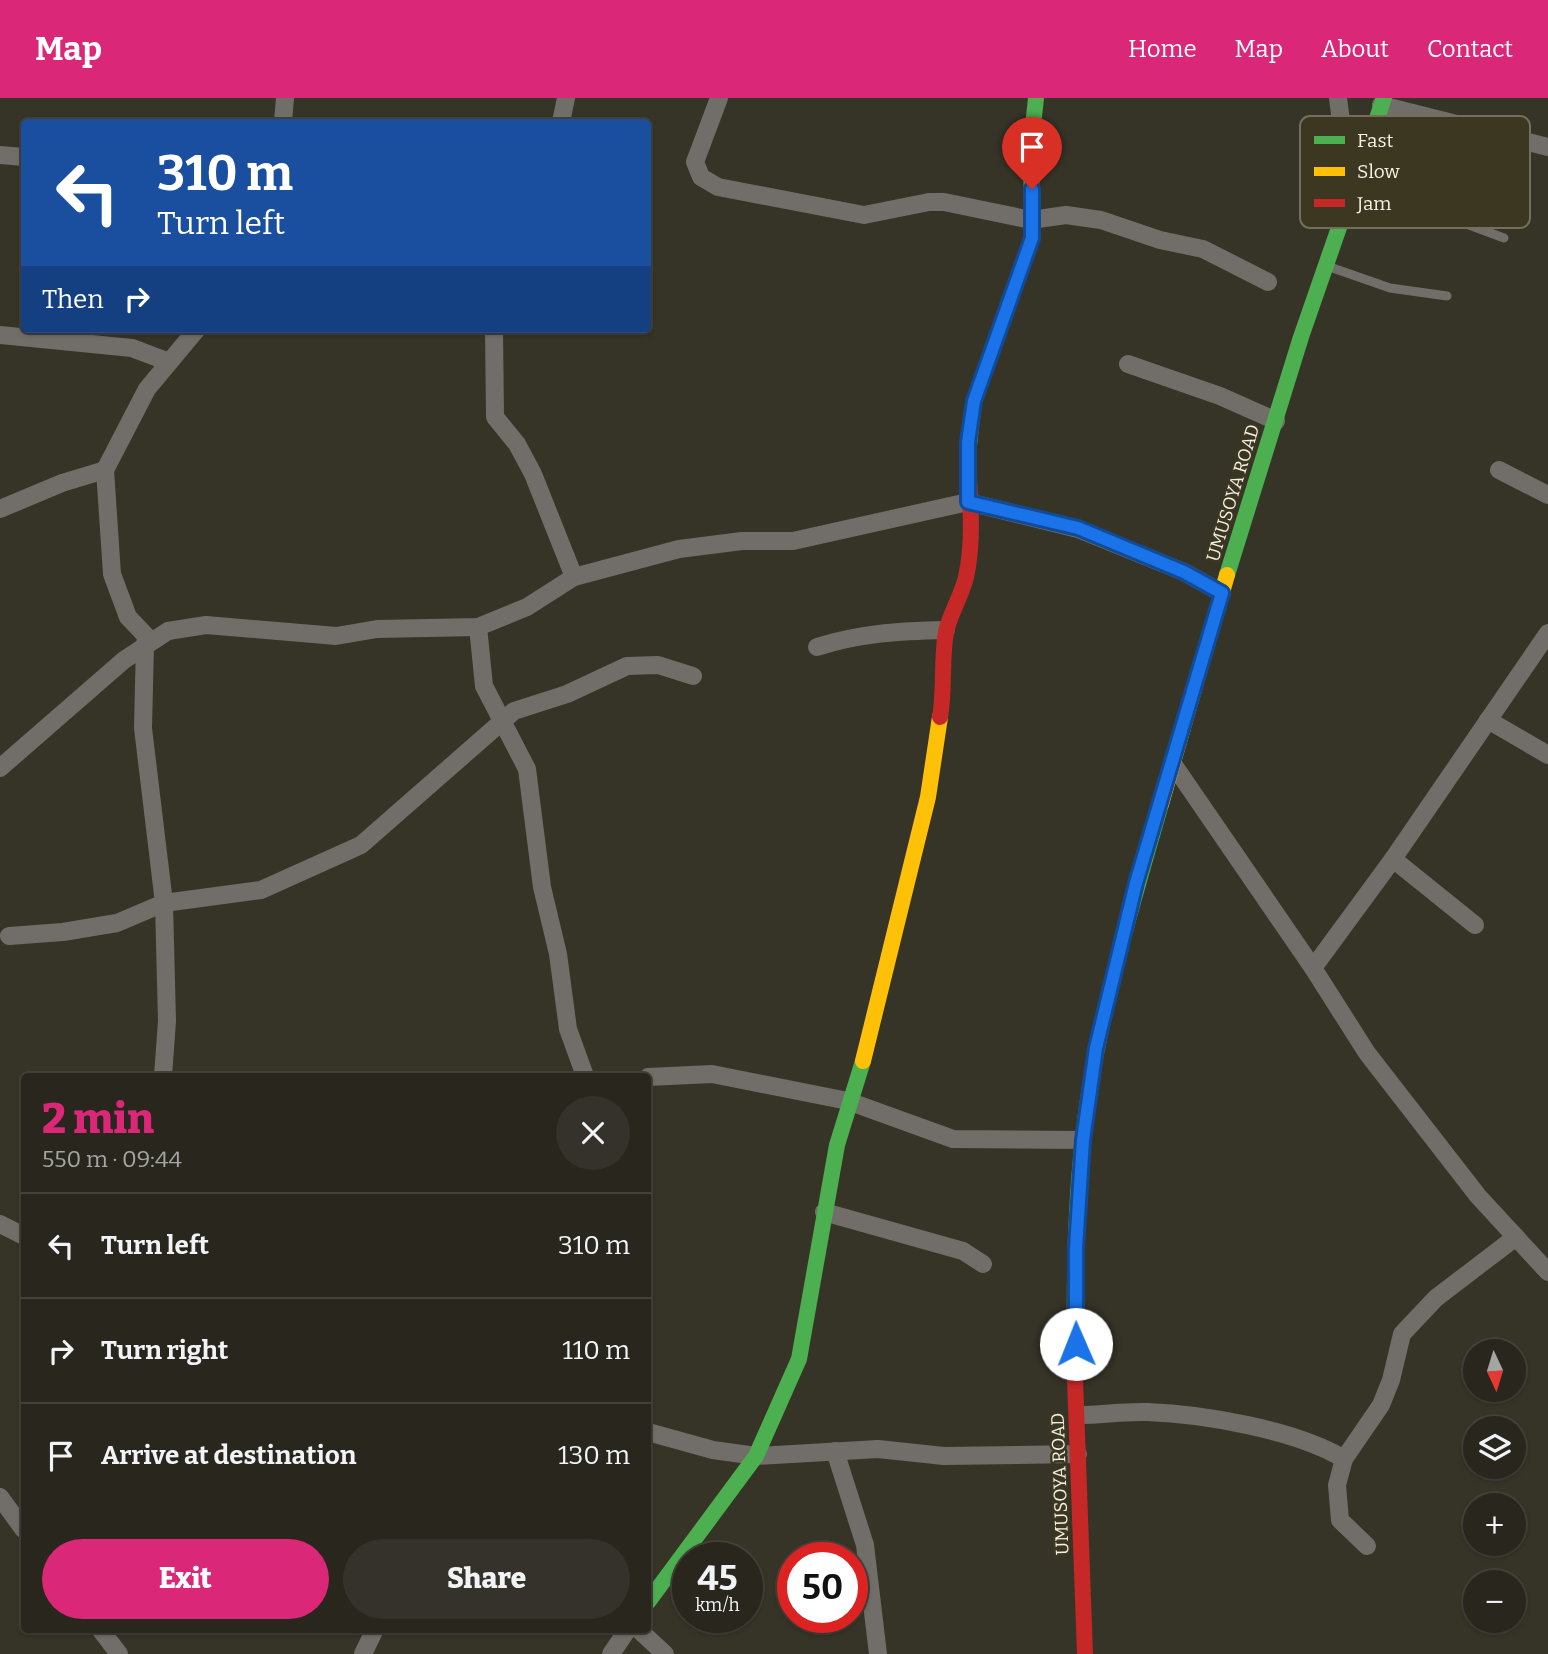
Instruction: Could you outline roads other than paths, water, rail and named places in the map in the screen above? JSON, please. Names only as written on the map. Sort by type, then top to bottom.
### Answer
[{"type":"street","points":[[283,119],[285,98]]},
{"type":"street","points":[[562,119],[566,98]]},
{"type":"street","points":[[719,98],[695,162],[701,177],[718,187],[855,214],[944,202],[1031,220],[1066,215],[1101,220],[1160,240],[1203,249],[1268,282]]},
{"type":"street","points":[[651,1598],[756,1456],[799,1359],[824,1212],[848,1101],[873,1026],[928,797],[945,687],[946,630],[960,601],[967,573],[970,540],[968,442],[974,401],[1032,238],[1031,146],[1036,98]]},
{"type":"street","points":[[1338,98],[1341,116]]},
{"type":"street","points":[[1383,102],[1434,116]]},
{"type":"street","points":[[1530,142],[1548,147]]},
{"type":"street","points":[[0,155],[21,157]]},
{"type":"street","name":"UMUSOYA ROAD","points":[[1085,1654],[1078,1454],[1076,1248],[1083,1140],[1096,1048],[1116,961],[1222,593],[1338,228]]},
{"type":"street","points":[[163,1073],[167,1021],[164,903],[144,728],[147,641],[128,617],[113,574],[105,470],[147,390],[195,333]]},
{"type":"street","points":[[494,333],[495,417],[517,444],[533,474],[574,578]]},
{"type":"street","points":[[0,335],[132,348],[169,362]]},
{"type":"street","points":[[1128,364],[1220,396],[1276,421]]},
{"type":"street","points":[[0,509],[62,483],[105,470]]},
{"type":"street","points":[[1499,470],[1548,495]]},
{"type":"street","points":[[0,768],[147,641],[168,631],[206,625],[336,636],[377,629],[478,627],[552,593],[574,578],[679,549],[742,541],[793,541],[968,502],[1078,528],[1184,572],[1222,593]]},
{"type":"street","points":[[478,627],[484,686],[527,769],[542,887],[558,954],[568,1029],[584,1073]]},
{"type":"street","points":[[817,647],[873,633],[946,630]]},
{"type":"street","points":[[1313,968],[1393,859],[1548,633]]},
{"type":"street","points":[[9,936],[63,932],[117,923],[164,903],[261,890],[361,845],[503,719],[529,704],[567,694],[627,666],[658,665],[693,676]]},
{"type":"street","points":[[1488,720],[1548,755]]},
{"type":"street","points":[[1173,764],[1313,968],[1367,1052],[1411,1112],[1478,1196],[1548,1272]]},
{"type":"street","points":[[1393,859],[1475,925]]},
{"type":"street","points":[[651,1077],[712,1074],[848,1101],[953,1139],[1083,1140]]},
{"type":"street","points":[[824,1212],[963,1251],[983,1264]]},
{"type":"street","points":[[0,1224],[21,1234]]},
{"type":"street","points":[[1367,1546],[1340,1520],[1337,1485],[1344,1459],[1381,1405],[1391,1380],[1402,1334],[1436,1298],[1516,1237]]},
{"type":"street","points":[[1078,1415],[1146,1412],[1200,1418],[1320,1444],[1344,1459]]},
{"type":"street","points":[[651,1433],[713,1450],[756,1456],[878,1449],[944,1456],[1078,1454]]},
{"type":"street","points":[[835,1451],[865,1545],[878,1654]]},
{"type":"street","points":[[0,1497],[21,1526]]},
{"type":"street","points":[[103,1633],[119,1654]]},
{"type":"street","points":[[363,1654],[373,1633]]},
{"type":"street","points":[[611,1654],[625,1633]]},
{"type":"street","points":[[642,1633],[665,1654]]},
{"type":"lane","points":[[1477,228],[1504,238]]},
{"type":"lane","points":[[1325,265],[1390,288],[1447,296]]}]
